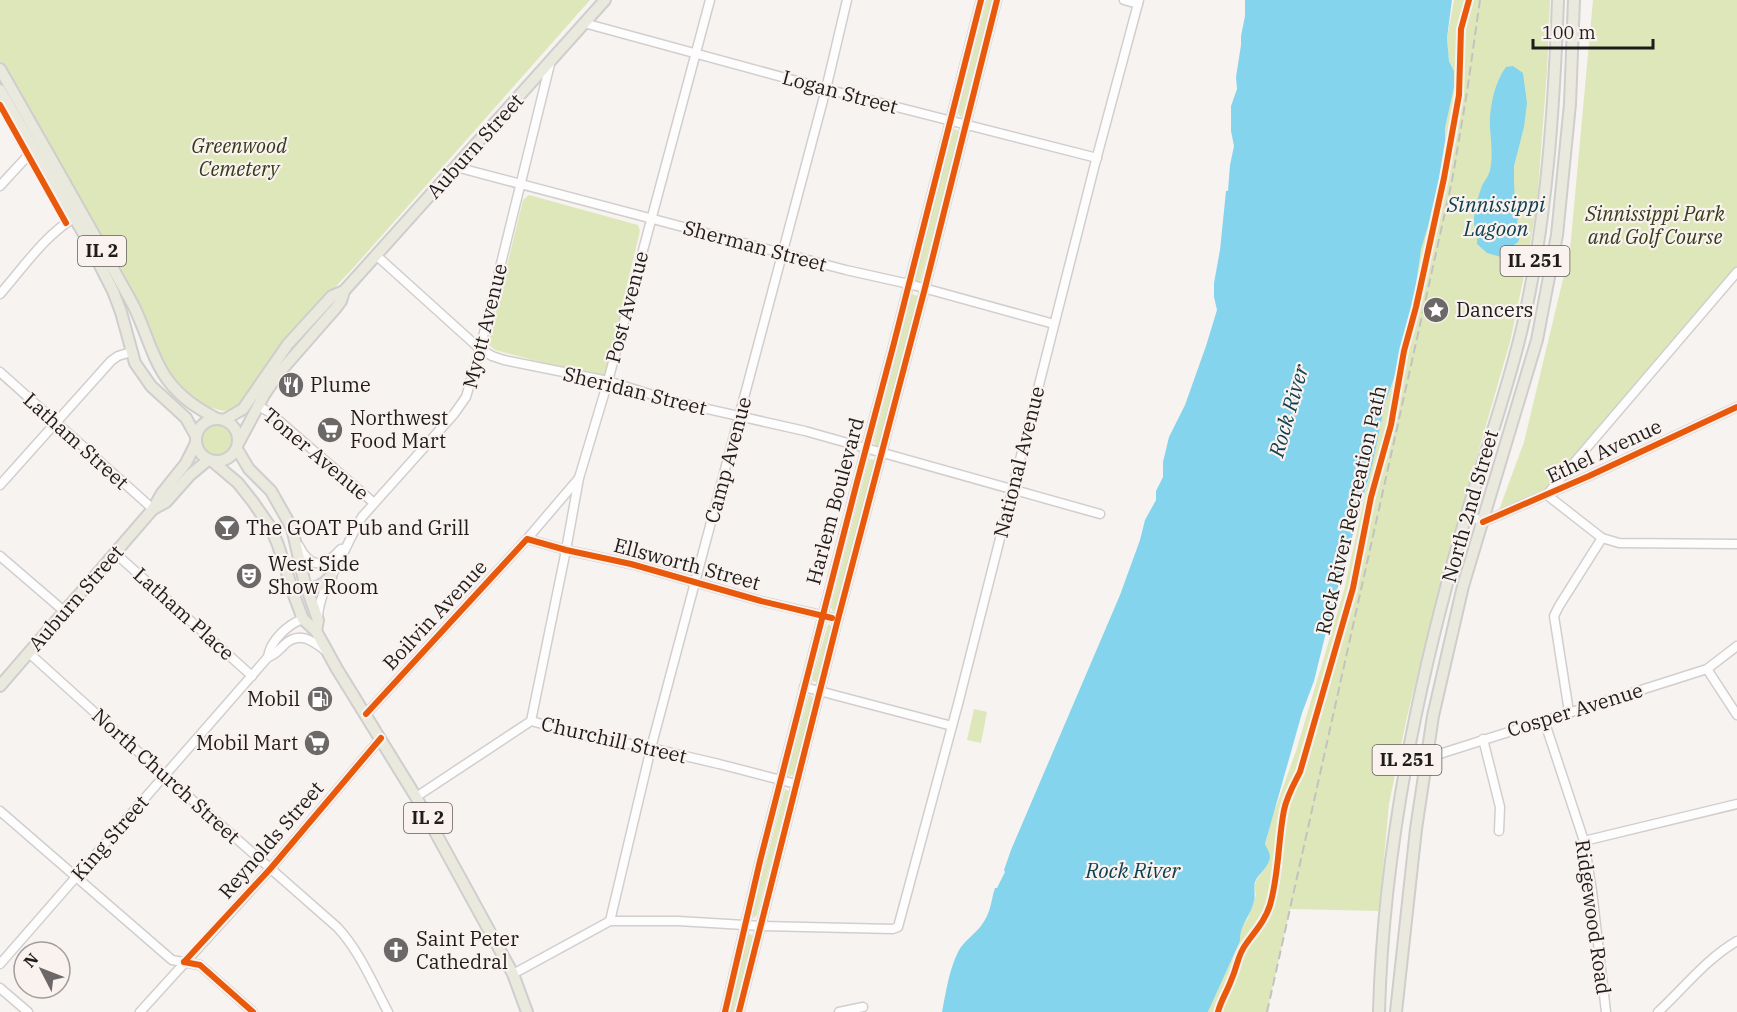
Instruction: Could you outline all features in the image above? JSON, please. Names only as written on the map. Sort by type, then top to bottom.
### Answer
[{"type":"main road","name":"Auburn Street","points":[[238,445],[258,406],[279,373],[335,309],[344,291],[605,0]]},
{"type":"main road","name":"North 2nd Street","points":[[1379,1012],[1388,885],[1400,791],[1407,756],[1424,675],[1454,557],[1500,408],[1522,326],[1539,242],[1554,99],[1558,0]]},
{"type":"main road","name":"North 2nd Street","points":[[1396,1012],[1416,829],[1433,716],[1463,586],[1537,340],[1557,235],[1570,104],[1574,0]]},
{"type":"main road","name":"IL 2","points":[[0,69],[136,311],[163,372],[177,391],[191,404],[220,419]]},
{"type":"main road","name":"IL 2","points":[[0,90],[113,291],[135,363],[151,386],[186,418],[196,440]]},
{"type":"main road","name":"Auburn Street","points":[[220,419],[243,410],[288,344],[332,296],[344,291]]},
{"type":"main road","points":[[220,419],[235,428],[238,445],[228,459],[210,460],[202,456],[196,440],[203,424],[209,420],[220,419]]},
{"type":"main road","name":"Auburn Street","points":[[0,686],[153,509],[162,493],[186,463],[196,440]]},
{"type":"main road","name":"IL 2","points":[[238,445],[249,469],[272,491],[292,528],[306,588],[328,653],[416,797],[513,974],[527,1012]]},
{"type":"main road","name":"Auburn Street","points":[[153,509],[166,502],[190,475],[210,460]]},
{"type":"main road","name":"IL 2","points":[[210,460],[238,483],[271,528],[303,619],[317,626]]},
{"type":"main road","points":[[278,545],[294,576],[306,588],[312,589],[331,576]]},
{"type":"street","name":"Post Avenue","points":[[531,721],[579,478],[608,381],[710,0]]},
{"type":"street","name":"Camp Avenue","points":[[610,921],[651,748],[826,89],[847,0]]},
{"type":"street","name":"Harlem Boulevard","points":[[725,1012],[804,687],[981,0]]},
{"type":"street","name":"Harlem Boulevard","points":[[739,1012],[997,0]]},
{"type":"street","points":[[1124,0],[1139,2]]},
{"type":"street","name":"National Avenue","points":[[761,926],[893,929],[899,924],[1139,2]]},
{"type":"street","name":"Logan Street","points":[[584,23],[826,89],[1097,158]]},
{"type":"street","name":"Myott Avenue","points":[[317,626],[320,600],[362,517],[463,403],[468,391],[551,60]]},
{"type":"street","points":[[0,186],[34,149]]},
{"type":"street","name":"Sherman Street","points":[[456,167],[846,270],[925,288],[1054,324]]},
{"type":"street","points":[[0,294],[50,236],[74,218]]},
{"type":"street","name":"Sheridan Street","points":[[376,256],[480,350],[492,356],[608,381],[672,401],[805,431],[1100,514]]},
{"type":"street","points":[[1737,272],[1547,495],[1602,538],[1619,543],[1737,544]]},
{"type":"street","points":[[0,485],[111,361],[131,352]]},
{"type":"street","name":"Latham Street","points":[[0,372],[153,509]]},
{"type":"street","name":"Toner Avenue","points":[[258,406],[269,412],[374,503]]},
{"type":"street","name":"Ethel Avenue","points":[[1483,522],[1547,495],[1737,407]]},
{"type":"street","name":"Boilvin Avenue","points":[[366,714],[527,539],[579,478]]},
{"type":"street","points":[[1467,514],[1483,522]]},
{"type":"street","points":[[1569,712],[1554,616],[1602,538]]},
{"type":"street","points":[[296,541],[306,557],[316,564],[322,564],[336,555],[349,539]]},
{"type":"street","name":"Ellsworth Street","points":[[527,539],[631,564],[838,620]]},
{"type":"street","name":"Latham Place","points":[[116,553],[252,676]]},
{"type":"street","points":[[0,556],[64,611]]},
{"type":"street","name":"King Street","points":[[0,964],[252,676],[268,657],[269,649],[283,633],[291,624],[303,619]]},
{"type":"street","name":"King Street","points":[[268,657],[273,656],[295,637],[312,641],[328,653]]},
{"type":"street","name":"Cosper Avenue","points":[[1407,756],[1427,758],[1707,669],[1737,646]]},
{"type":"street","name":"North Church Street","points":[[29,653],[342,932],[388,1012]]},
{"type":"street","points":[[1707,669],[1737,715]]},
{"type":"street","points":[[804,687],[952,726]]},
{"type":"street","name":"Ridgewood Road","points":[[1544,720],[1584,842],[1606,1012]]},
{"type":"street","name":"Churchill Street","points":[[416,797],[531,721],[796,784]]},
{"type":"street","name":"Reynolds Street","points":[[140,1012],[271,868],[381,738]]},
{"type":"street","points":[[1484,739],[1500,807],[1499,831]]},
{"type":"street","points":[[1584,842],[1737,804]]},
{"type":"street","points":[[0,812],[172,960],[200,965],[247,1010]]},
{"type":"street","points":[[513,974],[610,921],[678,921],[761,926]]},
{"type":"street","points":[[1658,1012],[1722,949],[1737,941]]},
{"type":"street","points":[[0,988],[28,1012]]},
{"type":"street","points":[[839,1012],[863,1007]]},
{"type":"green space","name":"Greenwood Cemetery","points":[[0,0],[590,0],[355,266],[282,344],[238,406],[223,411],[205,406],[187,394],[166,368],[139,304],[0,61]]},
{"type":"green space","points":[[987,0],[992,0],[960,117],[958,112]]},
{"type":"green space","points":[[1454,0],[1550,0],[1537,203],[1510,342],[1443,574],[1407,717],[1389,804],[1379,911],[1290,909],[1267,1012],[1208,1012],[1240,941],[1240,928],[1248,918],[1256,895],[1254,887],[1256,881],[1270,857],[1265,844],[1296,751],[1344,590],[1385,404],[1401,358],[1413,306],[1417,260],[1439,180],[1445,141],[1454,71],[1449,61],[1447,38]]},
{"type":"green space","name":"Sinnissippi Park and Golf Course","points":[[1593,0],[1737,0],[1737,272],[1547,495],[1499,510],[1524,442],[1570,250]]},
{"type":"green space","points":[[954,129],[959,133],[921,279],[917,282],[915,277]]},
{"type":"green space","points":[[529,195],[638,225],[640,231],[606,372],[603,376],[599,377],[495,350],[488,344],[523,200]]},
{"type":"green space","points":[[912,294],[917,298],[879,444],[875,447],[874,442]]},
{"type":"green space","points":[[217,425],[228,430],[233,441],[228,452],[217,457],[206,452],[201,441],[206,430]]},
{"type":"green space","points":[[869,459],[874,460],[874,463],[836,609],[832,611],[831,607]]},
{"type":"green space","points":[[828,624],[831,626],[818,681],[814,682],[812,680]]},
{"type":"green space","points":[[809,695],[813,699],[794,775],[789,776],[788,772]]},
{"type":"green space","points":[[974,709],[987,712],[981,743],[967,740]]},
{"type":"green space","points":[[785,789],[789,791],[757,915],[754,918],[752,915]]},
{"type":"green space","points":[[748,935],[753,937],[733,1012],[728,1012]]},
{"type":"water","name":"Rock River","points":[[1245,0],[1452,0],[1447,38],[1449,61],[1454,71],[1454,87],[1445,128],[1439,180],[1421,249],[1413,306],[1401,358],[1385,404],[1372,466],[1314,681],[1302,713],[1265,844],[1270,857],[1255,882],[1254,901],[1240,941],[1208,1012],[942,1012],[955,959],[967,940],[988,915],[995,888],[1005,872],[1011,850],[1120,595],[1145,520],[1156,500],[1156,491],[1163,477],[1163,462],[1169,437],[1185,405],[1217,310],[1214,283],[1234,146],[1231,131],[1231,106],[1237,89],[1236,77],[1245,16]]},
{"type":"water","name":"Sinnissippi Lagoon","points":[[1513,66],[1523,73],[1527,103],[1524,127],[1514,166],[1515,204],[1519,212],[1517,223],[1521,235],[1518,242],[1501,257],[1487,253],[1477,244],[1474,218],[1479,194],[1491,165],[1490,121],[1493,96],[1506,67]]},
{"type":"railway","points":[[1267,1012],[1452,181],[1480,0]]},
{"type":"cycle path","points":[[725,1012],[760,861],[981,0]]},
{"type":"cycle path","points":[[739,1012],[997,0]]},
{"type":"cycle path","name":"Rock River Recreation Path","points":[[1218,1012],[1241,952],[1263,921],[1270,905],[1285,805],[1300,772],[1353,588],[1371,497],[1391,425],[1404,351],[1444,178],[1459,95],[1461,29],[1469,0]]},
{"type":"cycle path","points":[[0,105],[66,223]]},
{"type":"cycle path","points":[[1483,522],[1589,476],[1737,407]]},
{"type":"cycle path","points":[[366,714],[527,539],[631,564],[761,601],[832,618]]},
{"type":"cycle path","points":[[184,962],[271,868],[381,738]]},
{"type":"cycle path","points":[[184,962],[200,965],[253,1012]]},
{"type":"place","name":"Dancers","points":[[1436,310]]},
{"type":"place","name":"Plume","points":[[291,385]]},
{"type":"place","name":"Northwest Food Mart","points":[[330,430]]},
{"type":"place","name":"The GOAT Pub and Grill","points":[[227,528]]},
{"type":"place","name":"West Side Show Room","points":[[249,576]]},
{"type":"place","name":"Mobil","points":[[320,699]]},
{"type":"place","name":"Mobil Mart","points":[[317,743]]},
{"type":"place","name":"Saint Peter Cathedral","points":[[396,950]]}]
